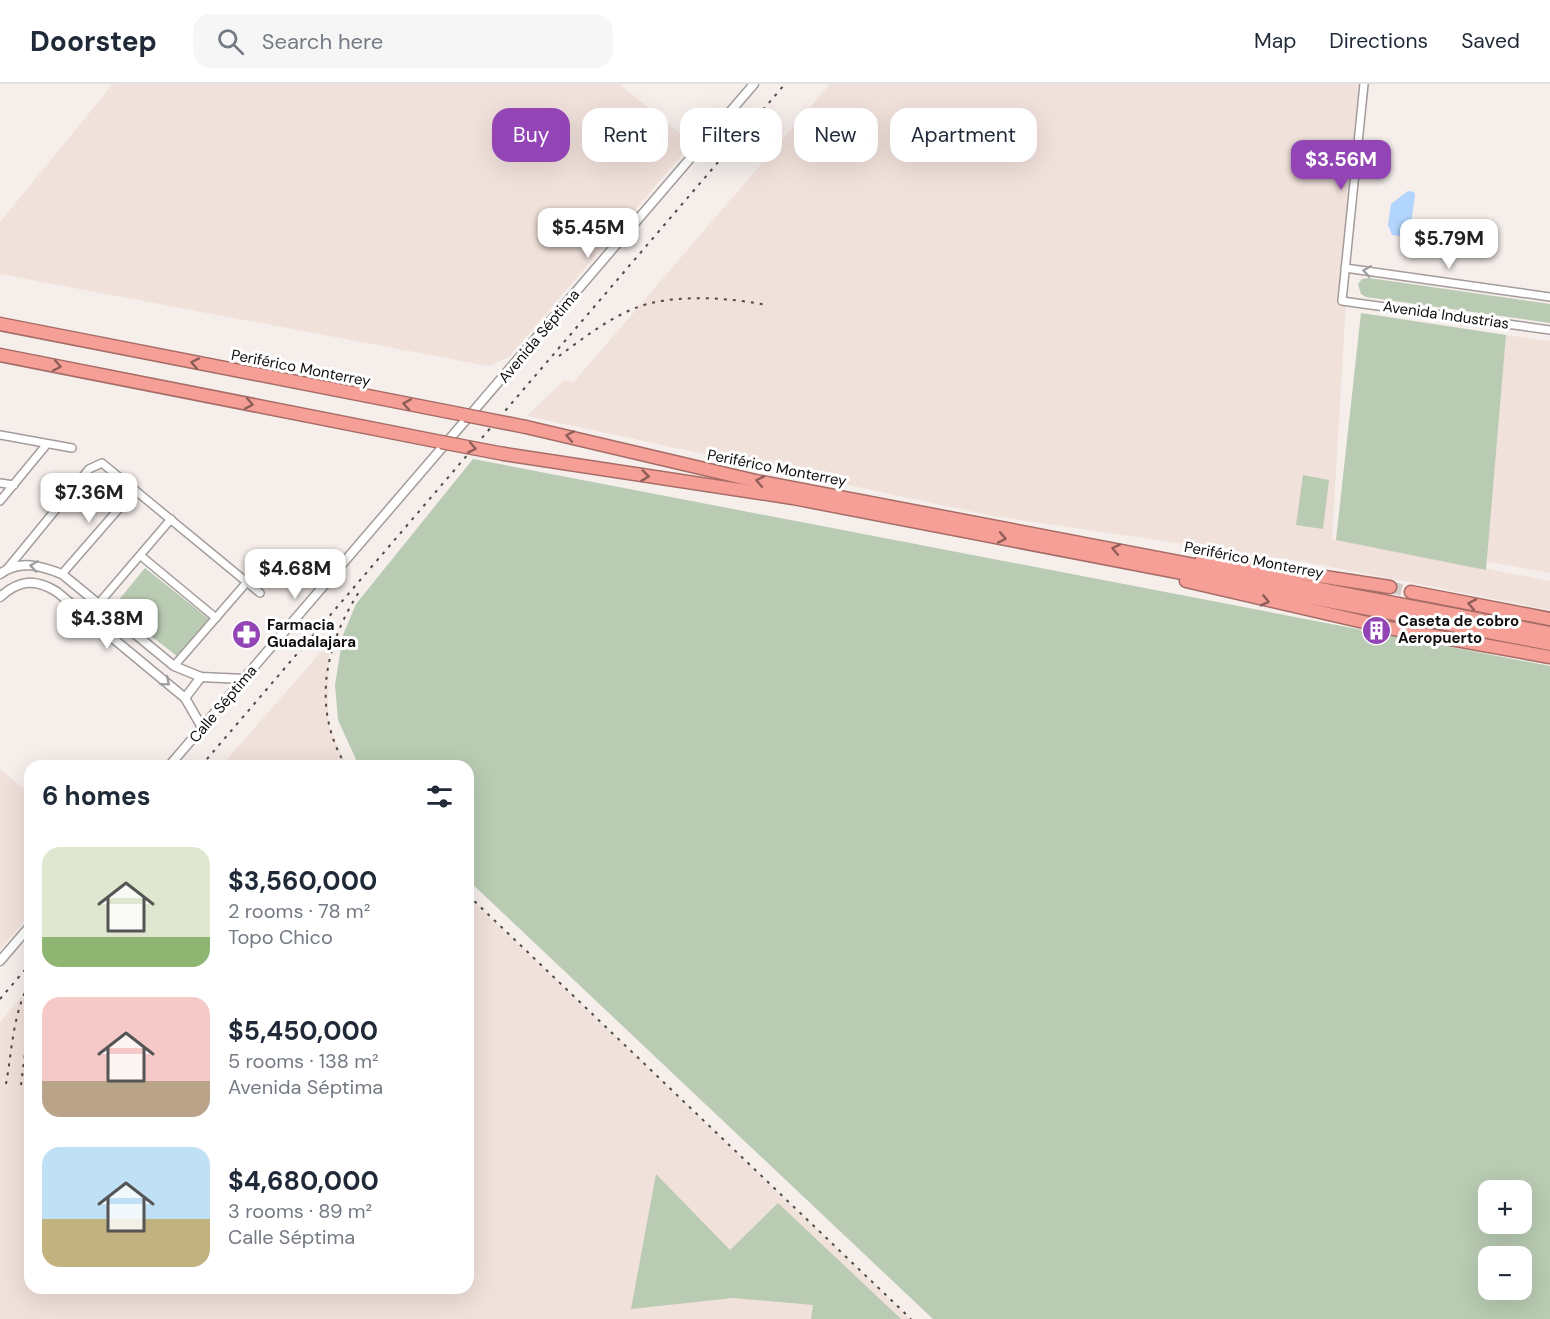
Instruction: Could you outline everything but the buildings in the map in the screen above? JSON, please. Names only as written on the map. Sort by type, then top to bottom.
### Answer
[{"type":"highway","name":"Periférico Monterrey","points":[[0,324],[526,427],[756,481],[1550,644]]},
{"type":"highway","name":"Periférico Monterrey","points":[[0,355],[441,447],[504,454],[793,498],[1550,633]]},
{"type":"highway","points":[[1152,562],[1199,558],[1390,587]]},
{"type":"highway","points":[[1152,562],[1205,586],[1368,623]]},
{"type":"highway","points":[[1411,592],[1550,619]]},
{"type":"highway","points":[[1389,628],[1550,657]]},
{"type":"street","name":"Avenida Séptima","points":[[441,447],[754,84]]},
{"type":"street","points":[[1364,84],[1345,268],[1550,297]]},
{"type":"street","name":"Avenida Industrias","points":[[1345,268],[1342,300],[1550,330]]},
{"type":"street","points":[[0,435],[72,448]]},
{"type":"street","points":[[0,501],[47,444]]},
{"type":"street","name":"Calle Séptima","points":[[175,760],[441,447]]},
{"type":"street","points":[[4,572],[89,469],[98,463],[107,466],[260,593]]},
{"type":"street","points":[[0,483],[14,485]]},
{"type":"street","points":[[62,574],[135,489]]},
{"type":"street","points":[[88,616],[171,519]]},
{"type":"street","points":[[141,556],[216,618]]},
{"type":"street","points":[[4,572],[23,564],[35,565],[62,574],[98,606],[174,666],[201,677],[244,679]]},
{"type":"street","points":[[0,597],[16,585],[35,581],[57,592],[185,698],[203,729]]},
{"type":"street","points":[[174,666],[247,582]]},
{"type":"street","points":[[185,698],[201,677]]},
{"type":"street","points":[[0,961],[24,933]]},
{"type":"shaded area","points":[[113,84],[619,84],[649,108],[582,108],[582,162],[668,162],[668,124],[680,133],[680,157],[509,357],[489,366],[0,274],[0,222]]},
{"type":"shaded area","points":[[830,84],[1359,84],[1332,539],[1550,581],[1550,610],[1306,562],[988,515],[527,416],[564,380],[573,383],[763,162],[782,162],[782,140],[794,126],[794,162],[878,162],[878,108],[809,108]]},
{"type":"shaded area","points":[[1506,335],[1550,341],[1550,573],[1486,561]]},
{"type":"shaded area","points":[[329,643],[328,724],[344,760],[226,760]]},
{"type":"shaded area","points":[[0,769],[24,789],[24,921],[0,949]]},
{"type":"shaded area","points":[[474,902],[910,1319],[0,1319],[0,1022],[24,994],[24,1294],[474,1294]]},
{"type":"green space","points":[[1369,278],[1550,304],[1550,323],[1366,297],[1361,294],[1358,284],[1362,279]]},
{"type":"green space","points":[[1361,313],[1506,335],[1486,570],[1336,540]]},
{"type":"green space","points":[[473,459],[1550,666],[1550,1319],[933,1319],[474,886],[474,760],[356,760],[338,720],[335,685],[343,635],[356,604]]},
{"type":"green space","points":[[1303,475],[1329,480],[1323,529],[1296,525]]},
{"type":"green space","points":[[145,568],[209,619],[177,656],[113,607]]},
{"type":"green space","points":[[656,1174],[730,1250],[778,1203],[901,1319],[811,1319],[813,1305],[733,1298],[631,1309]]},
{"type":"water","points":[[1408,191],[1414,192],[1415,196],[1409,235],[1405,237],[1392,235],[1388,225],[1391,204]]},
{"type":"tunnel","points":[[1390,587],[1411,592]]},
{"type":"tunnel","points":[[1368,623],[1389,628]]},
{"type":"railway","points":[[206,760],[785,84]]},
{"type":"railway","points":[[559,356],[615,318],[651,303],[709,298],[766,305]]},
{"type":"railway","points":[[343,760],[328,722],[327,677],[338,633],[359,592]]},
{"type":"railway","points":[[474,901],[911,1319]]},
{"type":"railway","points":[[0,999],[24,971]]},
{"type":"railway","points":[[6,1084],[14,1032],[24,994]]},
{"type":"railway","points":[[21,1085],[24,1061]]},
{"type":"place","name":"Caseta de cobro Aeropuerto","points":[[1377,630]]},
{"type":"place","name":"Farmacia Guadalajara","points":[[246,634]]}]
